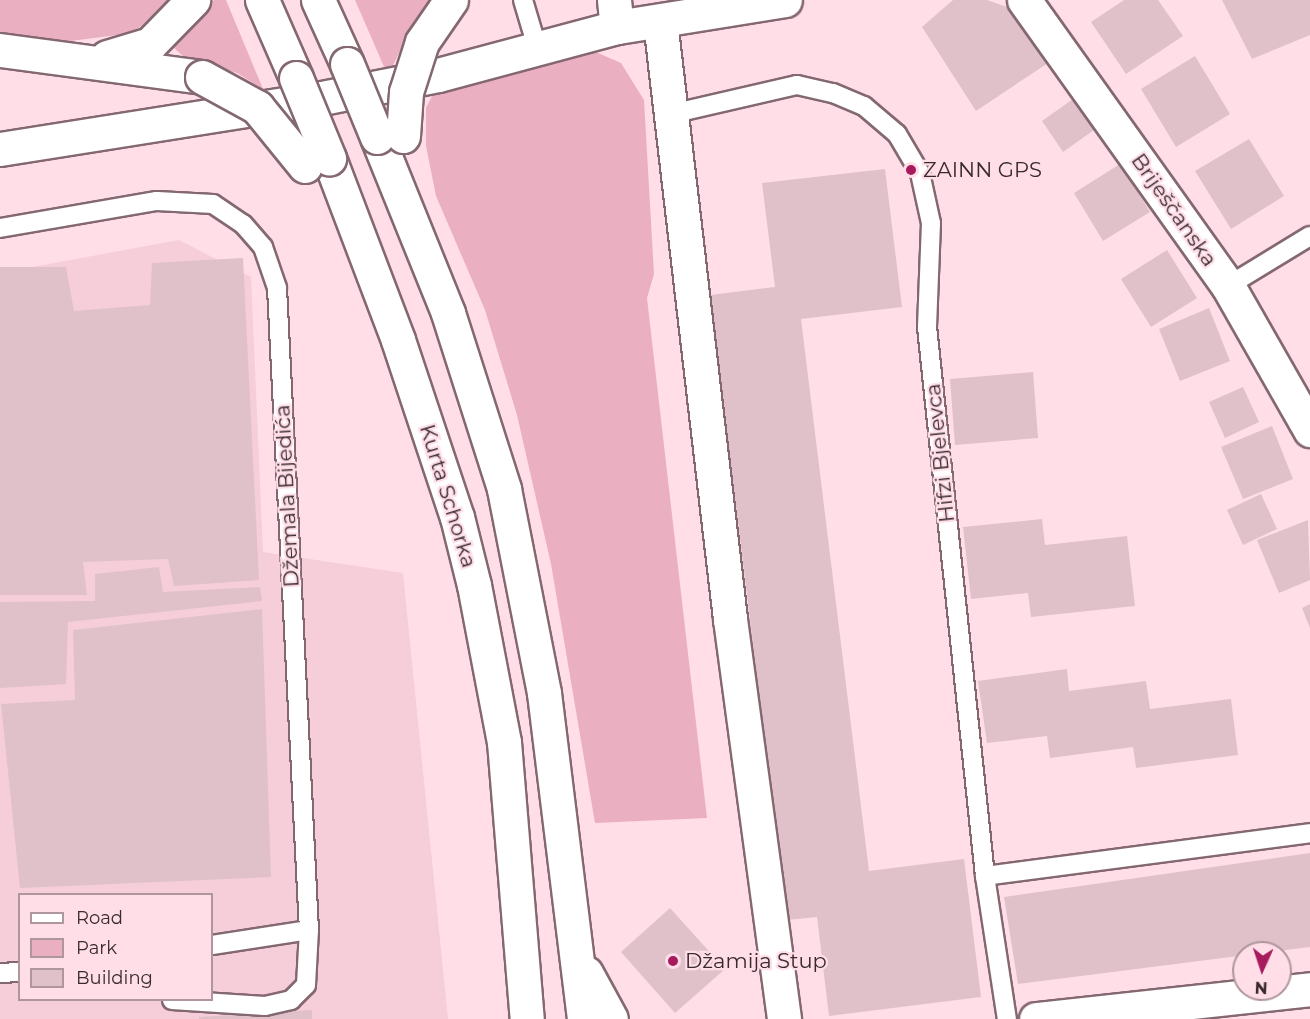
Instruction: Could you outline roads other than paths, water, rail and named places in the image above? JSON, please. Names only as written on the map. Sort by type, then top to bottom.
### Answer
[{"type":"main road","points":[[91,61],[150,44],[193,0]]},
{"type":"main road","points":[[262,0],[296,78],[317,162]]},
{"type":"main road","points":[[318,0],[347,64],[390,136],[408,209],[448,313],[504,489],[544,693],[580,956],[584,1019]]},
{"type":"main road","points":[[390,136],[422,42],[451,0]]},
{"type":"main road","points":[[0,149],[322,98],[438,75],[537,47],[616,14],[660,21],[785,0]]},
{"type":"main road","name":"Briješčanska","points":[[1024,0],[1228,286],[1310,430]]},
{"type":"main road","points":[[660,21],[730,619],[784,1019]]},
{"type":"main road","points":[[0,50],[202,77],[257,107],[317,162]]},
{"type":"main road","name":"Kurta Schorka","points":[[317,162],[349,206],[433,441],[474,585],[504,742],[520,1011]]},
{"type":"main road","points":[[580,956],[611,1019]]},
{"type":"main road","points":[[1036,1019],[1106,1015],[1310,989]]},
{"type":"lane","points":[[523,0],[537,47]]},
{"type":"lane","name":"Hifzi Bjelevca","points":[[671,114],[797,85],[833,93],[864,106],[897,134],[920,173],[931,223],[927,327],[985,876],[1007,1019]]},
{"type":"lane","name":"Džemala Bijedića","points":[[0,228],[157,201],[185,200],[213,204],[243,224],[262,247],[277,288],[309,930],[306,985],[291,1000],[264,1006],[198,1001]]},
{"type":"lane","points":[[1228,286],[1310,236]]},
{"type":"lane","points":[[985,876],[1310,833]]},
{"type":"lane","points":[[213,945],[309,930]]},
{"type":"lane","points":[[0,973],[18,972]]},
{"type":"place","name":"ZAINN GPS","points":[[911,170]]},
{"type":"place","name":"Džamija Stup","points":[[673,961]]}]
